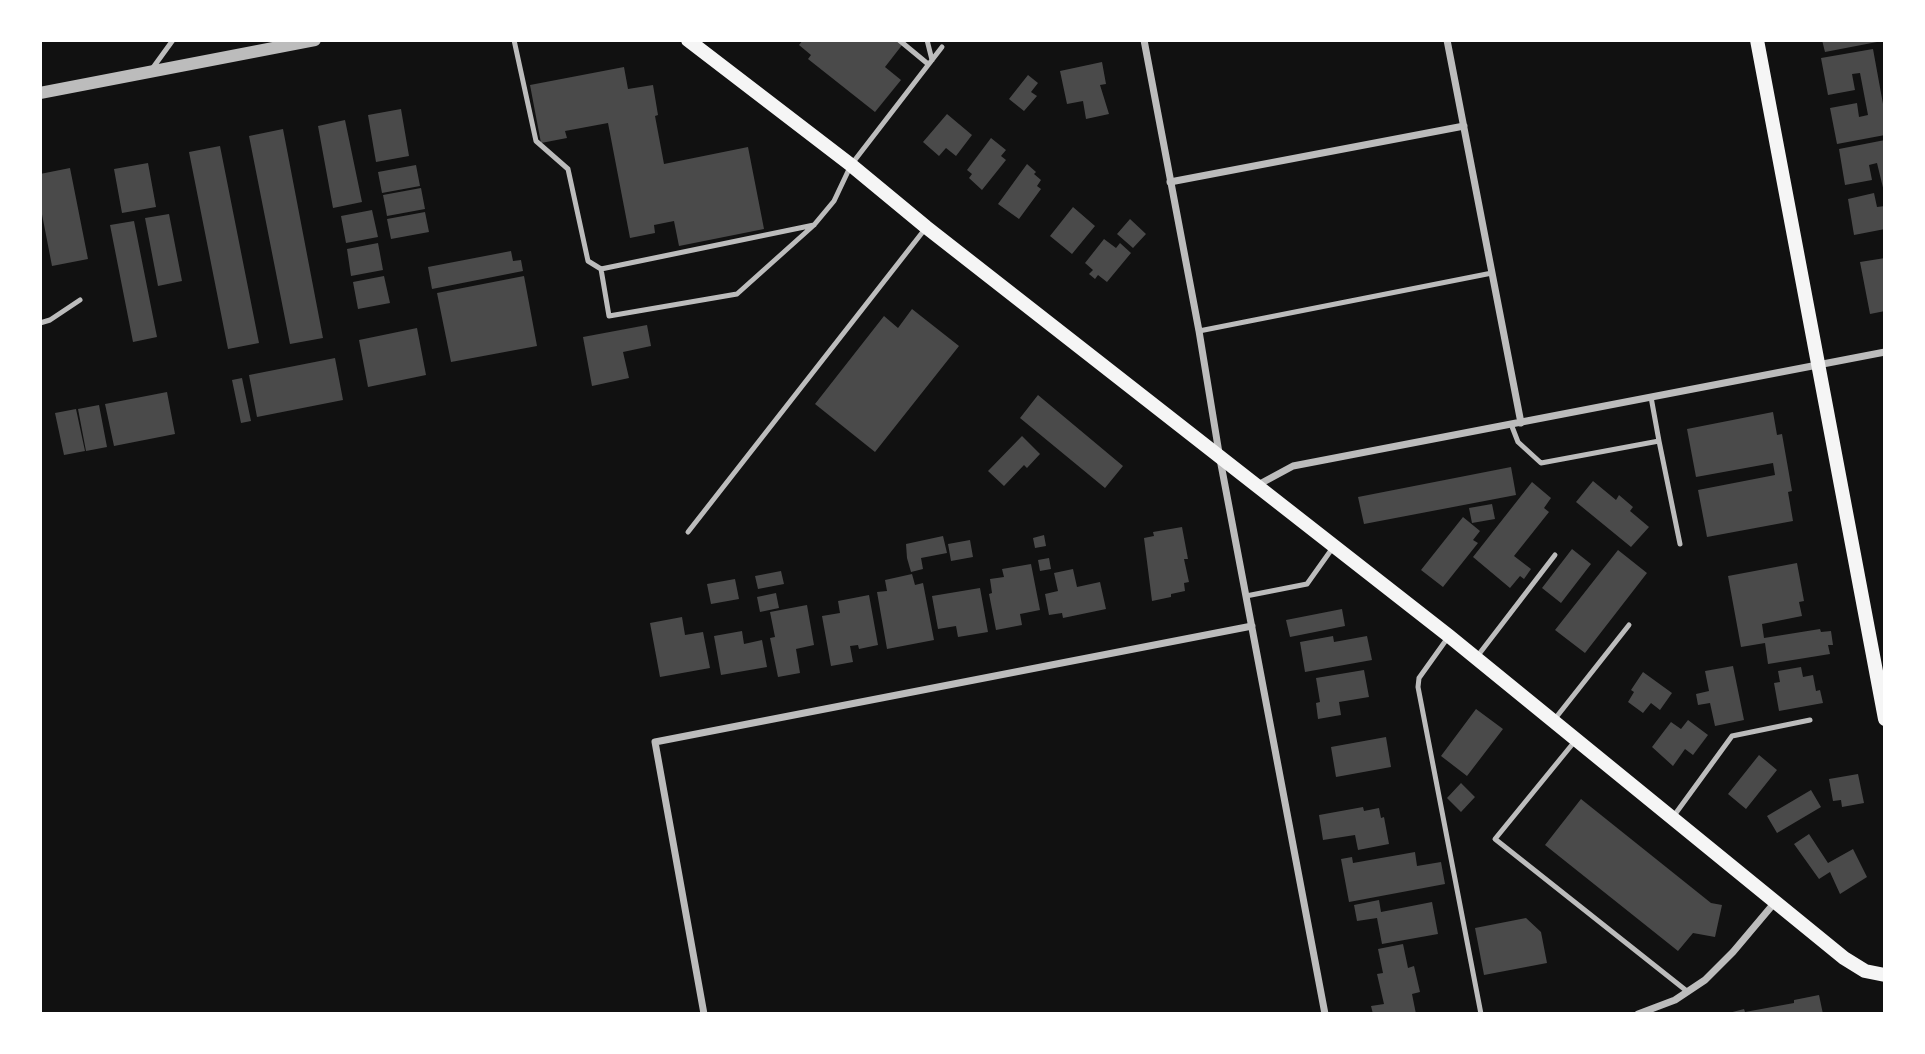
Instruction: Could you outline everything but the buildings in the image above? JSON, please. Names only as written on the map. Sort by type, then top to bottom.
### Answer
[{"type":"main road","points":[[688,40],[1449,636],[1844,958],[1865,971],[1885,975]]},
{"type":"main road","points":[[1757,40],[1818,365],[1880,663],[1885,719]]},
{"type":"street","points":[[40,93],[315,40]]},
{"type":"street","points":[[1144,40],[1325,1014]]},
{"type":"street","points":[[1447,40],[1521,423]]},
{"type":"street","points":[[1170,182],[1464,127]]},
{"type":"street","points":[[1256,486],[1293,466],[1885,352]]},
{"type":"street","points":[[704,1014],[655,742],[1252,626]]},
{"type":"street","points":[[1639,1014],[1666,1005],[1688,992],[1718,968],[1776,901]]},
{"type":"lane","points":[[150,71],[173,40]]},
{"type":"lane","points":[[514,40],[536,141],[568,169],[588,261],[601,268],[814,225]]},
{"type":"lane","points":[[900,40],[930,62]]},
{"type":"lane","points":[[927,40],[930,62]]},
{"type":"lane","points":[[601,268],[609,316],[737,293],[814,225],[834,201],[851,165],[942,47]]},
{"type":"lane","points":[[688,532],[926,227]]},
{"type":"lane","points":[[1199,331],[1492,273]]},
{"type":"lane","points":[[40,323],[50,320],[80,300]]},
{"type":"lane","points":[[1651,397],[1680,544]]},
{"type":"lane","points":[[1511,425],[1518,442],[1541,463],[1659,441]]},
{"type":"lane","points":[[1246,596],[1307,584],[1334,546]]},
{"type":"lane","points":[[1476,658],[1555,555]]},
{"type":"lane","points":[[1554,720],[1629,625]]},
{"type":"lane","points":[[1449,636],[1419,678],[1418,687],[1481,1014]]},
{"type":"lane","points":[[1673,817],[1732,736],[1810,720]]},
{"type":"lane","points":[[1577,738],[1494,839],[1688,992]]}]
